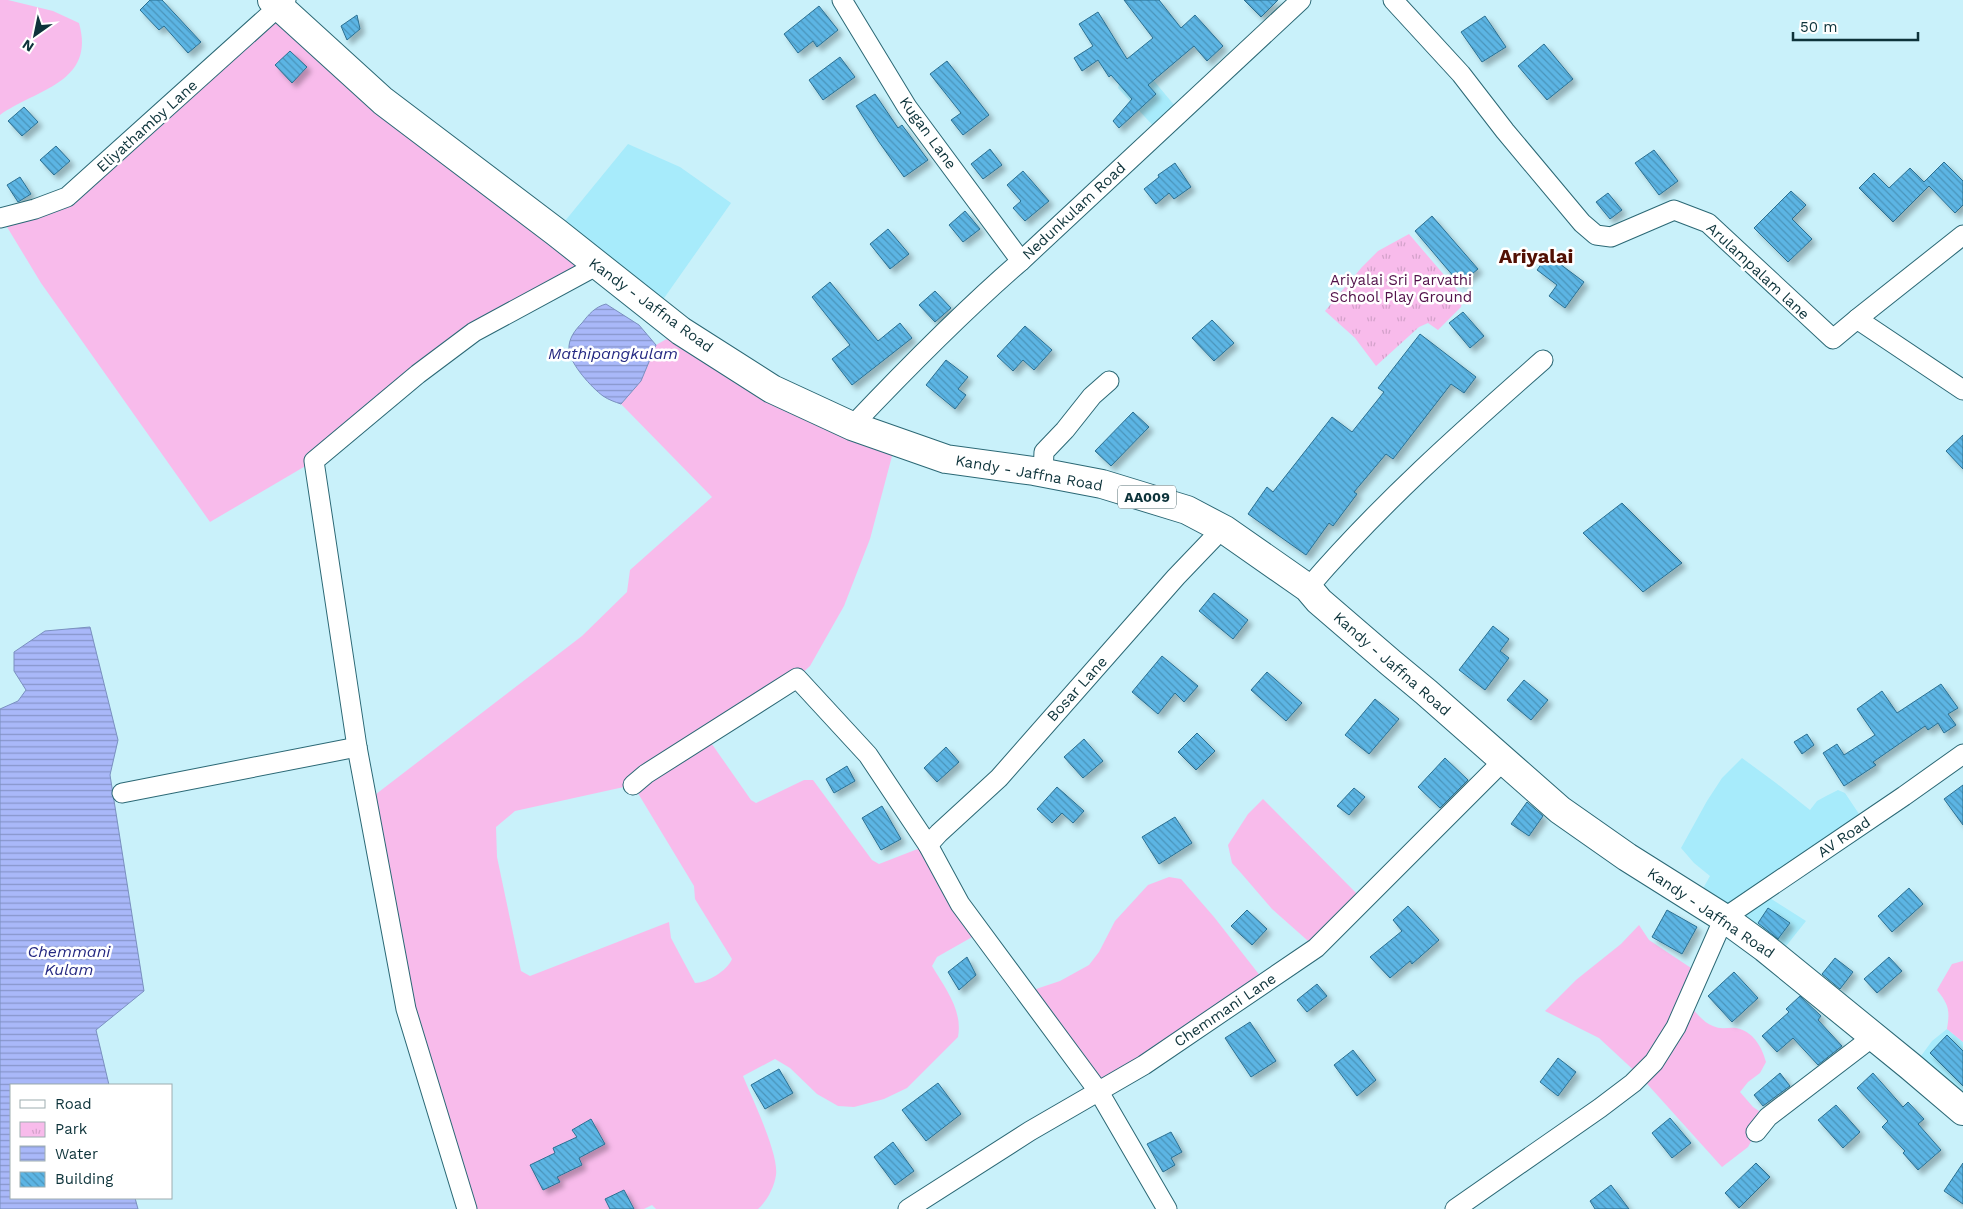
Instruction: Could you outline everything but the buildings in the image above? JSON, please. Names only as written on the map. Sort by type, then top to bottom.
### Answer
[{"type":"highway","name":"Kandy - Jaffna Road","points":[[279,3],[383,101],[556,232],[596,266],[682,331],[765,384],[852,426],[946,459],[1043,473],[1102,484],[1187,510],[1222,529],[1308,588],[1319,601],[1390,664],[1426,692],[1503,762],[1560,810],[1627,857],[1724,918],[1778,958],[1963,1112]]},
{"type":"street","name":"Kugan Lane","points":[[842,0],[907,107],[1021,261]]},
{"type":"street","name":"Nedunkulam Road","points":[[852,426],[912,362],[976,300],[1021,261],[1301,0]]},
{"type":"street","name":"Arulampalam lane","points":[[1393,0],[1461,74],[1504,131],[1582,223],[1596,235],[1611,237],[1674,210],[1708,223],[1833,339],[1857,319]]},
{"type":"street","name":"Eliyathamby Lane","points":[[0,218],[36,209],[67,197],[279,3]]},
{"type":"street","points":[[1963,235],[1857,319],[1963,390]]},
{"type":"street","points":[[467,1209],[406,1009],[357,747],[314,461],[418,374],[474,332],[596,266]]},
{"type":"street","points":[[1308,588],[1343,547],[1386,504],[1543,360]]},
{"type":"street","points":[[1043,473],[1044,452],[1065,430],[1092,396],[1109,381]]},
{"type":"street","name":"Bosar Lane","points":[[928,845],[999,778],[1176,577],[1222,529]]},
{"type":"street","points":[[633,785],[646,774],[797,678],[868,755],[928,845],[960,904],[1099,1092],[1167,1209]]},
{"type":"street","points":[[122,793],[357,747]]},
{"type":"street","name":"AV Road","points":[[1724,918],[1927,781],[1963,754]]},
{"type":"street","name":"Chemmani Lane","points":[[908,1209],[1030,1131],[1144,1065],[1316,948],[1503,762]]},
{"type":"street","points":[[1454,1209],[1600,1108],[1633,1083],[1654,1062],[1676,1027],[1724,918]]},
{"type":"street","points":[[1756,1132],[1768,1117],[1874,1036]]},
{"type":"shaded area","points":[[1139,63],[1180,112],[1159,132],[1118,88],[1122,75]]},
{"type":"shaded area","points":[[628,144],[680,167],[731,203],[655,311],[556,232]]},
{"type":"shaded area","points":[[1742,758],[1810,810],[1817,801],[1838,790],[1845,793],[1865,823],[1762,893],[1806,921],[1783,950],[1696,901],[1710,876],[1694,863],[1681,848],[1722,778]]},
{"type":"shaded area","points":[[1947,1029],[1963,1042],[1963,1111],[1910,1066],[1921,1056],[1932,1041]]},
{"type":"green space","points":[[0,0],[8,0],[53,11],[79,23],[82,43],[79,59],[71,72],[59,82],[0,115]]},
{"type":"green space","points":[[279,8],[596,266],[474,332],[314,461],[210,522],[41,283],[1,217],[67,197]]},
{"type":"green space","name":"Ariyalai Sri Parvathi School Play Ground","points":[[1409,234],[1463,297],[1461,307],[1438,330],[1428,323],[1419,327],[1376,366],[1355,338],[1325,311],[1378,251]]},
{"type":"green space","points":[[681,331],[896,441],[870,539],[844,606],[810,666],[797,678],[707,737],[751,800],[756,803],[804,780],[813,780],[872,860],[879,864],[928,845],[981,932],[937,957],[932,966],[955,1008],[959,1027],[958,1037],[907,1088],[884,1099],[854,1107],[838,1106],[817,1094],[790,1068],[775,1059],[743,1076],[764,1126],[776,1166],[775,1180],[770,1194],[758,1209],[656,1209],[652,1205],[644,1209],[467,1209],[406,1009],[367,801],[582,636],[627,592],[630,570],[712,497],[621,404],[642,376],[656,345]],"holes":[[[633,785],[694,886],[695,899],[732,959],[726,968],[711,979],[695,983],[671,938],[669,922],[530,976],[521,971],[497,857],[496,827],[515,811]]]},
{"type":"green space","points":[[1263,799],[1364,901],[1316,948],[1272,909],[1232,863],[1228,845],[1248,814]]},
{"type":"green space","points":[[1169,877],[1181,879],[1214,917],[1265,982],[1099,1092],[1027,993],[1060,981],[1089,965],[1099,952],[1115,921],[1148,885]]},
{"type":"green space","points":[[1639,925],[1649,940],[1700,974],[1687,1002],[1698,1016],[1716,1027],[1736,1028],[1747,1032],[1756,1040],[1764,1056],[1766,1062],[1760,1073],[1748,1082],[1740,1092],[1753,1107],[1768,1117],[1756,1132],[1748,1147],[1722,1167],[1640,1076],[1599,1038],[1545,1011],[1576,980],[1621,944]]},
{"type":"green space","points":[[1963,961],[1963,1042],[1947,1029],[1948,1008],[1937,990],[1952,964]]},
{"type":"water","name":"Mathipangkulam","points":[[606,304],[639,325],[656,345],[641,381],[621,404],[605,397],[593,387],[577,369],[569,350],[572,335],[592,311]]},
{"type":"water","name":"Chemmani Kulam","points":[[90,627],[118,740],[110,775],[144,991],[96,1030],[109,1084],[10,1084],[10,1199],[135,1199],[138,1209],[0,1209],[0,709],[18,701],[26,690],[14,671],[14,652],[45,631]]},
{"type":"district","name":"Ariyalai","points":[[1536,256]]}]
